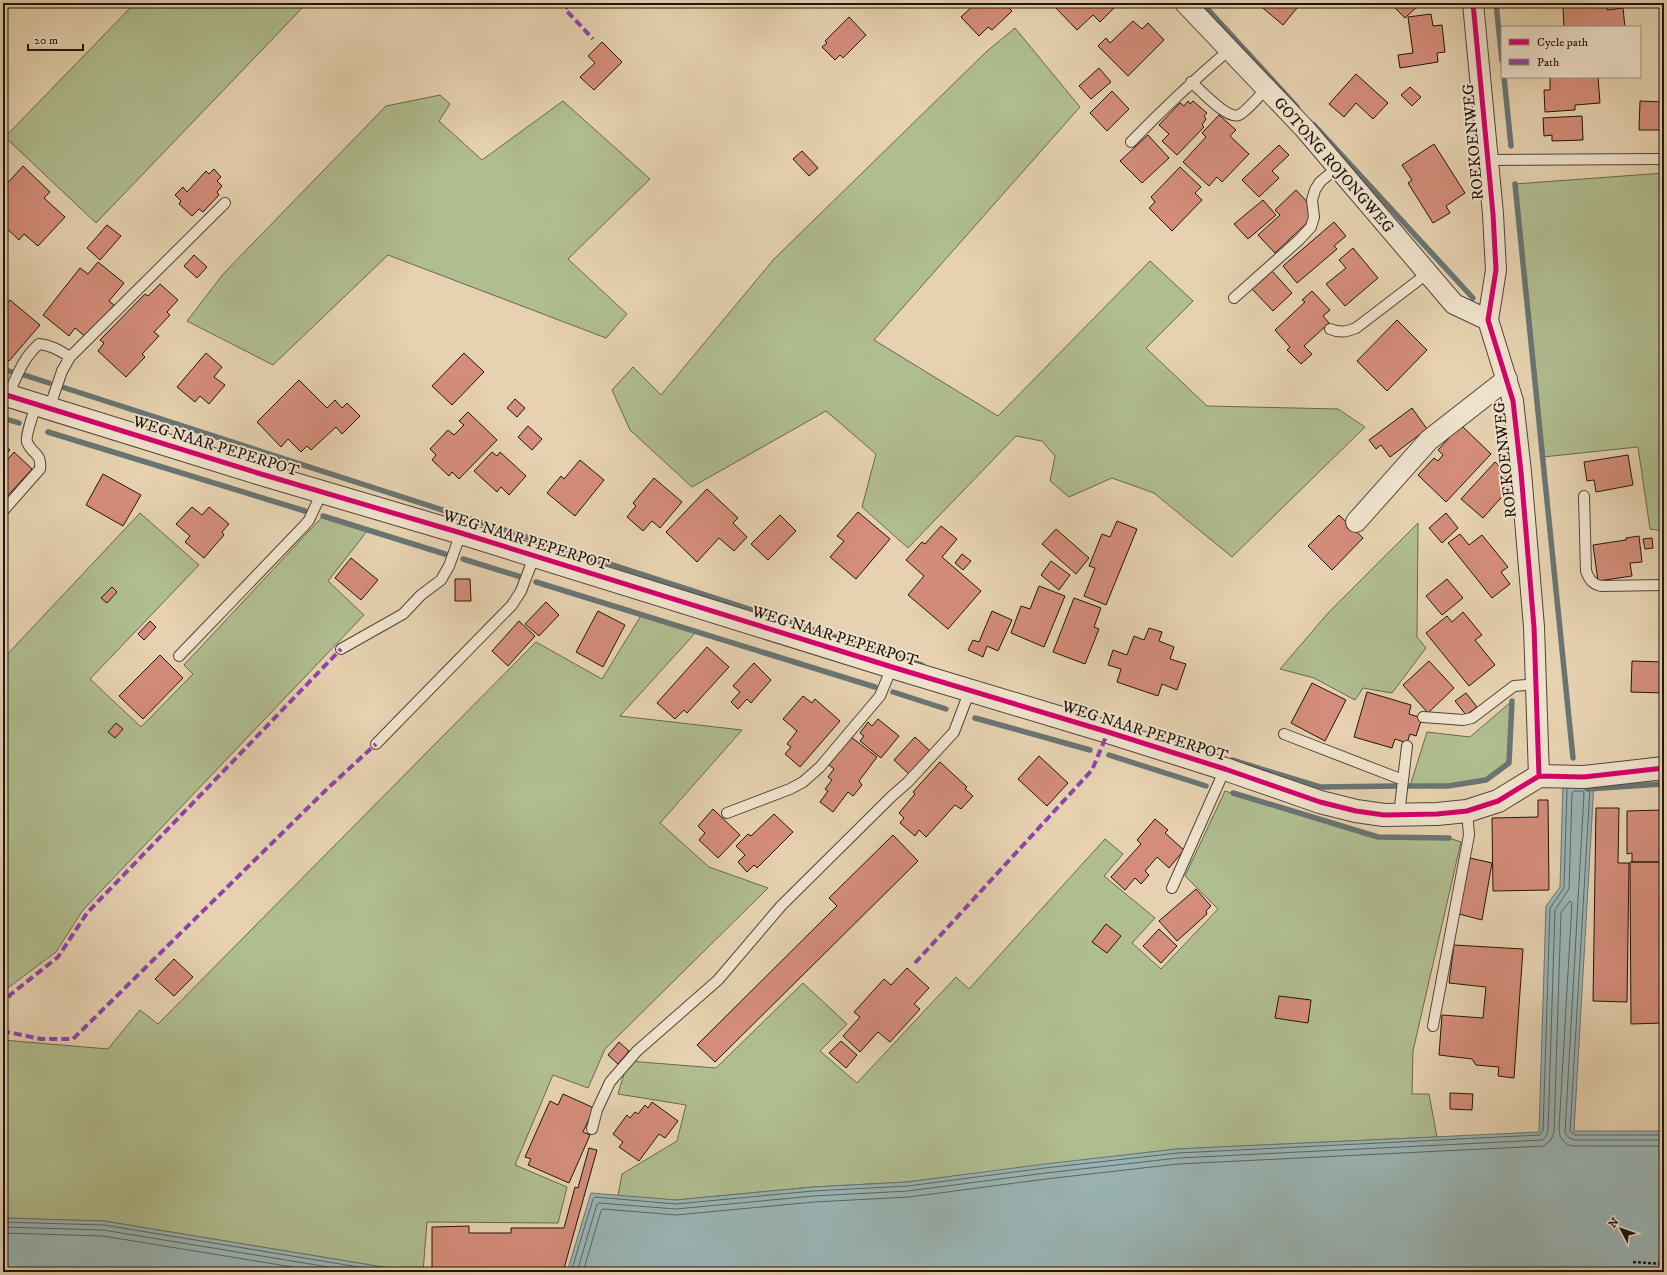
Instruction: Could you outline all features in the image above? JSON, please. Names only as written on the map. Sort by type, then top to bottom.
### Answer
[{"type":"street","name":"GOTONG ROJONGWEG","points":[[1185,3],[1338,167],[1454,304],[1488,320]]},
{"type":"street","name":"ROEKOENWEG","points":[[1473,3],[1488,160],[1496,270],[1488,320],[1513,401],[1521,472],[1534,627],[1539,776]]},
{"type":"street","points":[[1356,522],[1429,440],[1507,379]]},
{"type":"street","name":"WEG NAAR PEPERPOT","points":[[6,395],[461,533],[534,557],[1225,769],[1320,802],[1356,811],[1384,815],[1468,812],[1498,801],[1539,776]]},
{"type":"street","points":[[1539,776],[1584,777],[1664,768]]},
{"type":"lane","points":[[1132,142],[1191,82],[1230,50]]},
{"type":"lane","points":[[1191,82],[1224,112],[1233,116],[1239,115],[1266,89]]},
{"type":"lane","points":[[1488,160],[1664,159]]},
{"type":"lane","points":[[1234,298],[1299,240],[1311,227],[1314,217],[1312,200],[1315,190],[1320,182],[1338,167]]},
{"type":"lane","points":[[3,511],[40,469],[41,462],[39,456],[29,445],[26,439],[70,357],[224,203]]},
{"type":"lane","points":[[1330,329],[1337,332],[1346,332],[1356,328],[1428,273]]},
{"type":"lane","points":[[6,395],[23,361],[39,344],[46,344],[56,348],[70,357]]},
{"type":"lane","points":[[179,656],[300,531],[309,520],[322,492]]},
{"type":"lane","points":[[1584,496],[1586,571],[1594,584],[1601,586],[1664,585]]},
{"type":"lane","points":[[341,649],[403,614],[421,595],[441,580],[449,566],[461,533]]},
{"type":"lane","points":[[376,744],[512,604],[521,591],[534,557]]},
{"type":"lane","points":[[727,813],[790,789],[803,782],[820,767],[880,696],[892,667]]},
{"type":"lane","points":[[1423,717],[1463,720],[1472,718],[1514,686],[1536,684]]},
{"type":"lane","points":[[592,1129],[597,1110],[610,1082],[637,1051],[718,980],[781,906],[908,782],[954,732],[970,690]]},
{"type":"lane","points":[[1284,734],[1403,780]]},
{"type":"lane","points":[[1399,815],[1407,746]]},
{"type":"lane","points":[[1172,888],[1225,769]]},
{"type":"lane","points":[[1433,1026],[1469,835],[1468,812]]},
{"type":"path","points":[[1632,1262],[1664,1264]]},
{"type":"green space","points":[[135,3],[307,3],[96,223],[5,137]]},
{"type":"green space","points":[[1015,28],[1080,107],[874,340],[998,416],[1150,261],[1193,301],[1146,348],[1207,406],[1338,409],[1365,427],[1232,557],[1154,493],[1112,478],[1069,497],[1050,481],[1055,456],[1042,441],[1016,436],[908,548],[862,507],[876,454],[826,411],[692,487],[630,430],[612,390],[633,367],[661,395],[774,259],[986,52]]},
{"type":"green space","points":[[440,95],[450,104],[439,121],[482,160],[563,101],[650,179],[568,259],[627,314],[606,338],[388,255],[273,365],[187,321],[224,273],[386,106]]},
{"type":"green space","points":[[1664,173],[1664,531],[1650,529],[1638,447],[1543,457],[1515,184]]},
{"type":"green space","points":[[140,513],[199,565],[90,679],[141,727],[193,674],[184,665],[323,516],[368,530],[328,581],[364,615],[83,910],[56,952],[5,990],[3,994],[3,659]]},
{"type":"green space","points":[[1418,523],[1417,637],[1426,648],[1392,693],[1363,688],[1355,700],[1314,678],[1280,669],[1329,612]]},
{"type":"green space","points":[[642,614],[697,631],[620,716],[742,730],[660,823],[709,867],[768,888],[605,1049],[588,1088],[553,1075],[515,1165],[567,1187],[558,1223],[427,1222],[423,1272],[413,1272],[104,1221],[3,1218],[3,1040],[108,1049],[140,1010],[158,1024],[536,642],[602,679]]},
{"type":"green space","points":[[1512,701],[1509,763],[1486,780],[1448,786],[1410,786],[1427,732],[1470,737]]},
{"type":"green space","points":[[1225,791],[1378,837],[1449,838],[1461,842],[1413,1051],[1412,1094],[1429,1094],[1437,1137],[1177,1149],[907,1182],[813,1187],[676,1200],[618,1196],[622,1174],[677,1141],[686,1105],[618,1094],[628,1061],[716,1068],[803,983],[847,1024],[820,1051],[857,1083],[956,977],[969,989],[1105,839],[1123,854],[1104,876],[1155,918],[1132,943],[1161,969],[1218,909],[1185,876]]},
{"type":"water","points":[[1563,781],[1594,782],[1574,1131],[1664,1131],[1664,1272],[567,1272],[591,1193],[676,1200],[813,1187],[907,1182],[1177,1149],[1539,1132],[1546,906],[1560,887]]},
{"type":"water","points":[[3,1218],[104,1221],[413,1272],[3,1272]]},
{"type":"building","points":[[976,3],[1004,3],[1012,11],[992,30],[988,27],[979,36],[961,17]]},
{"type":"building","points":[[1059,3],[1119,3],[1100,22],[1093,15],[1077,30],[1055,7]]},
{"type":"building","points":[[1257,3],[1301,3],[1283,25]]},
{"type":"building","points":[[1394,3],[1421,3],[1405,18],[1392,5]]},
{"type":"building","points":[[1573,3],[1607,3],[1607,10],[1623,8],[1625,26],[1564,26],[1563,7],[1573,6]]},
{"type":"building","points":[[1431,14],[1433,26],[1442,25],[1445,52],[1437,53],[1438,62],[1400,68],[1398,55],[1413,53],[1408,17]]},
{"type":"building","points":[[849,17],[866,35],[843,58],[840,55],[835,60],[822,47],[827,43],[825,41]]},
{"type":"building","points":[[1133,21],[1142,29],[1148,23],[1164,40],[1128,76],[1098,46],[1106,38],[1110,43]]},
{"type":"building","points":[[602,42],[622,62],[594,90],[580,77],[595,63],[588,56]]},
{"type":"building","points":[[1099,68],[1111,82],[1091,99],[1079,86]]},
{"type":"building","points":[[1356,74],[1388,103],[1373,119],[1356,103],[1344,117],[1329,104]]},
{"type":"building","points":[[1550,78],[1598,78],[1600,103],[1575,105],[1575,110],[1545,112],[1544,90],[1550,90]]},
{"type":"building","points":[[1410,87],[1421,97],[1412,106],[1401,95]]},
{"type":"building","points":[[1112,91],[1129,109],[1107,131],[1090,113]]},
{"type":"building","points":[[1188,101],[1190,104],[1193,101],[1207,113],[1204,116],[1206,119],[1202,125],[1204,127],[1177,155],[1162,141],[1169,134],[1159,125],[1180,103],[1184,106]]},
{"type":"building","points":[[1640,101],[1664,102],[1664,130],[1639,130]]},
{"type":"building","points":[[1219,115],[1236,130],[1230,136],[1249,154],[1222,182],[1217,177],[1209,186],[1183,162],[1206,137],[1202,133]]},
{"type":"building","points":[[1582,116],[1583,140],[1552,141],[1552,135],[1544,136],[1543,118]]},
{"type":"building","points":[[1148,135],[1169,158],[1142,183],[1120,161]]},
{"type":"building","points":[[1434,144],[1465,193],[1446,206],[1450,213],[1433,223],[1408,183],[1412,180],[1402,165]]},
{"type":"building","points":[[1279,145],[1289,155],[1272,171],[1279,178],[1259,197],[1242,180]]},
{"type":"building","points":[[802,151],[818,168],[809,176],[793,159]]},
{"type":"building","points":[[23,166],[50,192],[44,198],[65,217],[38,246],[24,234],[19,240],[3,225],[3,188]]},
{"type":"building","points":[[1180,167],[1201,187],[1195,193],[1202,200],[1172,231],[1149,208],[1155,202],[1151,197]]},
{"type":"building","points":[[214,169],[221,177],[217,181],[222,186],[217,192],[219,195],[203,212],[199,209],[192,216],[179,204],[181,201],[175,195],[183,187],[187,192],[206,171],[209,174]]},
{"type":"building","points":[[1296,190],[1312,207],[1308,212],[1313,217],[1275,253],[1258,235],[1280,215],[1275,210]]},
{"type":"building","points":[[1263,200],[1276,215],[1248,239],[1234,224]]},
{"type":"building","points":[[1334,222],[1346,236],[1334,246],[1337,249],[1297,283],[1283,266]]},
{"type":"building","points":[[107,225],[121,236],[100,260],[87,248]]},
{"type":"building","points":[[1353,248],[1378,278],[1345,306],[1326,284],[1346,268],[1339,260]]},
{"type":"building","points":[[194,255],[207,267],[197,278],[184,266]]},
{"type":"building","points":[[98,262],[124,283],[109,301],[114,305],[87,338],[75,328],[69,336],[43,315],[80,268],[88,274]]},
{"type":"building","points":[[1272,271],[1292,293],[1273,311],[1252,289]]},
{"type":"building","points":[[160,284],[178,300],[167,312],[170,315],[154,332],[159,336],[142,354],[145,357],[126,377],[98,351],[104,343],[100,340],[145,294],[148,296]]},
{"type":"building","points":[[1312,291],[1330,310],[1323,316],[1329,323],[1304,346],[1312,354],[1301,364],[1287,350],[1290,347],[1275,330],[1305,302],[1302,300]]},
{"type":"building","points":[[10,300],[40,325],[9,361],[3,356],[3,309]]},
{"type":"building","points":[[1397,320],[1427,350],[1387,391],[1357,361]]},
{"type":"building","points":[[206,353],[222,367],[214,377],[225,385],[209,404],[200,396],[195,402],[177,387]]},
{"type":"building","points":[[464,353],[484,372],[452,405],[432,386]]},
{"type":"building","points":[[299,380],[327,408],[335,400],[342,408],[347,403],[360,416],[342,434],[336,427],[311,450],[307,446],[301,452],[288,439],[281,447],[257,422]]},
{"type":"building","points":[[515,399],[525,408],[517,417],[507,408]]},
{"type":"building","points":[[1412,408],[1427,429],[1390,457],[1381,445],[1376,449],[1369,440]]},
{"type":"building","points":[[468,412],[497,440],[459,479],[452,472],[449,476],[432,460],[436,455],[430,449],[448,430],[454,435],[464,425],[459,421]]},
{"type":"building","points":[[1461,425],[1491,454],[1446,502],[1418,475],[1434,458],[1438,461],[1443,455],[1438,450]]},
{"type":"building","points":[[528,426],[542,439],[532,450],[518,437]]},
{"type":"building","points":[[3,444],[10,450],[3,458]]},
{"type":"building","points":[[14,452],[32,469],[3,501],[3,465]]},
{"type":"building","points":[[492,452],[497,456],[500,452],[526,476],[509,495],[501,487],[497,492],[474,471]]},
{"type":"building","points":[[1628,455],[1633,485],[1596,492],[1594,480],[1587,481],[1584,462]]},
{"type":"building","points":[[580,460],[604,480],[575,516],[547,493],[561,476],[564,479]]},
{"type":"building","points":[[1495,462],[1516,481],[1483,518],[1461,499]]},
{"type":"building","points":[[103,474],[141,495],[123,526],[86,505]]},
{"type":"building","points":[[654,478],[682,502],[660,528],[652,521],[643,531],[627,517],[636,506],[633,503]]},
{"type":"building","points":[[707,489],[738,518],[733,523],[747,537],[734,551],[719,538],[697,562],[666,532]]},
{"type":"building","points":[[192,507],[202,515],[209,507],[229,524],[222,532],[224,535],[204,558],[185,542],[190,536],[176,524]]},
{"type":"building","points":[[858,512],[890,539],[856,579],[830,557],[844,541],[837,536]]},
{"type":"building","points":[[1446,513],[1458,528],[1442,543],[1429,528]]},
{"type":"building","points":[[780,515],[796,531],[768,560],[751,544]]},
{"type":"building","points":[[1339,515],[1363,538],[1332,570],[1308,546]]},
{"type":"building","points":[[1117,521],[1137,529],[1106,605],[1084,596],[1095,568],[1089,566],[1102,534],[1110,537]]},
{"type":"building","points":[[941,526],[957,539],[942,557],[981,591],[948,629],[908,595],[924,576],[906,560],[922,542],[925,544]]},
{"type":"building","points":[[1056,529],[1089,558],[1076,574],[1042,544]]},
{"type":"building","points":[[1460,534],[1469,545],[1482,535],[1508,567],[1501,572],[1510,584],[1492,598],[1448,543]]},
{"type":"building","points":[[1639,536],[1642,562],[1630,563],[1632,576],[1598,581],[1593,545],[1626,540],[1626,538]]},
{"type":"building","points":[[1652,538],[1653,548],[1645,549],[1643,539]]},
{"type":"building","points":[[962,554],[971,561],[963,570],[955,563]]},
{"type":"building","points":[[351,558],[378,580],[361,600],[335,578]]},
{"type":"building","points":[[1051,561],[1070,575],[1059,590],[1041,575]]},
{"type":"building","points":[[455,579],[470,579],[471,601],[455,601]]},
{"type":"building","points":[[1447,579],[1463,598],[1442,615],[1426,596]]},
{"type":"building","points":[[1039,586],[1065,596],[1044,647],[1011,633],[1021,606],[1030,609]]},
{"type":"building","points":[[112,587],[117,592],[107,603],[101,598]]},
{"type":"building","points":[[1074,598],[1101,608],[1094,627],[1099,629],[1085,664],[1053,652]]},
{"type":"building","points":[[546,602],[559,615],[539,636],[525,624]]},
{"type":"building","points":[[598,611],[625,625],[603,667],[576,652]]},
{"type":"building","points":[[992,611],[1012,620],[998,651],[987,646],[983,657],[968,650],[973,640],[979,642]]},
{"type":"building","points":[[1463,612],[1482,635],[1475,640],[1495,665],[1469,686],[1426,633],[1447,616],[1452,622]]},
{"type":"building","points":[[150,621],[156,627],[144,640],[138,634]]},
{"type":"building","points":[[519,621],[535,636],[508,666],[492,651]]},
{"type":"building","points":[[1149,628],[1162,632],[1159,641],[1174,647],[1170,659],[1186,664],[1177,690],[1162,684],[1158,696],[1117,682],[1121,669],[1108,665],[1113,650],[1127,655],[1134,636],[1144,640]]},
{"type":"building","points":[[707,647],[729,667],[687,713],[684,710],[675,719],[657,703]]},
{"type":"building","points":[[160,655],[183,678],[143,719],[119,696]]},
{"type":"building","points":[[1429,661],[1454,688],[1428,713],[1403,685]]},
{"type":"building","points":[[1632,661],[1664,662],[1664,693],[1631,692]]},
{"type":"building","points":[[754,663],[771,680],[751,703],[747,699],[738,709],[731,702],[740,692],[733,686]]},
{"type":"building","points":[[1312,683],[1346,700],[1325,741],[1291,723]]},
{"type":"building","points":[[1367,692],[1411,705],[1409,714],[1422,718],[1416,736],[1410,734],[1407,743],[1395,739],[1392,748],[1354,737]]},
{"type":"building","points":[[1466,693],[1477,707],[1466,715],[1455,701]]},
{"type":"building","points":[[803,696],[812,703],[815,699],[840,721],[800,767],[785,754],[791,747],[787,744],[797,731],[783,719]]},
{"type":"building","points":[[878,719],[899,736],[881,758],[860,741],[864,736],[860,733],[868,722],[872,726]]},
{"type":"building","points":[[116,723],[123,729],[115,738],[108,732]]},
{"type":"building","points":[[851,737],[877,757],[859,781],[862,785],[853,796],[848,792],[833,812],[820,802],[828,791],[825,789],[832,780],[828,777],[834,769],[829,765]]},
{"type":"building","points":[[915,737],[930,751],[909,774],[894,760]]},
{"type":"building","points":[[1039,756],[1068,783],[1047,806],[1018,779]]},
{"type":"building","points":[[940,762],[967,787],[965,789],[973,796],[961,809],[955,805],[926,837],[919,830],[915,836],[900,823],[904,818],[899,813],[915,794],[913,792]]},
{"type":"building","points":[[1538,800],[1548,800],[1549,890],[1493,891],[1492,818],[1538,817]]},
{"type":"building","points":[[1596,808],[1619,808],[1618,863],[1629,863],[1627,1002],[1593,1001]]},
{"type":"building","points":[[713,809],[740,835],[718,858],[699,840],[705,833],[698,826]]},
{"type":"building","points":[[1661,810],[1662,851],[1659,851],[1660,862],[1632,862],[1632,853],[1627,854],[1627,811]]},
{"type":"building","points":[[774,814],[793,832],[757,868],[754,865],[747,872],[738,862],[745,855],[736,846],[748,834],[751,836]]},
{"type":"building","points":[[1155,819],[1168,830],[1165,833],[1184,850],[1169,868],[1157,857],[1145,871],[1149,875],[1141,884],[1135,878],[1125,890],[1111,877],[1141,844],[1137,840]]},
{"type":"building","points":[[893,835],[918,861],[715,1062],[697,1045],[837,906],[829,898]]},
{"type":"building","points":[[1470,858],[1492,863],[1482,920],[1459,914]]},
{"type":"building","points":[[1630,862],[1664,862],[1664,1023],[1631,1024]]},
{"type":"building","points":[[1196,889],[1211,906],[1206,911],[1207,914],[1177,941],[1159,921]]},
{"type":"building","points":[[1106,924],[1121,936],[1107,953],[1092,942]]},
{"type":"building","points":[[1159,929],[1177,946],[1161,963],[1143,946]]},
{"type":"building","points":[[1454,945],[1523,949],[1514,1078],[1498,1076],[1499,1067],[1476,1065],[1472,1059],[1439,1055],[1442,1015],[1483,1018],[1486,987],[1449,983]]},
{"type":"building","points":[[174,959],[193,977],[174,996],[155,979]]},
{"type":"building","points":[[907,968],[929,988],[914,1004],[920,1009],[890,1042],[878,1032],[860,1052],[843,1036],[860,1017],[854,1012],[884,979],[891,985]]},
{"type":"building","points":[[1279,996],[1311,1000],[1308,1023],[1275,1018]]},
{"type":"building","points":[[841,1041],[857,1055],[846,1068],[829,1053]]},
{"type":"building","points":[[619,1042],[629,1051],[618,1064],[608,1055]]},
{"type":"building","points":[[1450,1093],[1473,1094],[1472,1110],[1450,1109]]},
{"type":"building","points":[[563,1094],[594,1108],[583,1132],[590,1135],[569,1183],[528,1165],[531,1159],[525,1157],[550,1101],[558,1105]]},
{"type":"building","points":[[652,1102],[678,1121],[665,1138],[659,1134],[639,1161],[619,1147],[623,1142],[613,1134],[627,1115],[630,1118],[635,1112],[638,1114],[645,1105],[648,1108]]},
{"type":"building","points":[[589,1148],[597,1150],[563,1272],[432,1272],[432,1227],[469,1226],[469,1233],[511,1233],[511,1228],[564,1228],[575,1187],[578,1188]]},
{"type":"waterway","points":[[1202,3],[1297,107]]},
{"type":"waterway","points":[[1496,3],[1501,51]]},
{"type":"waterway","points":[[1504,78],[1511,146]]},
{"type":"waterway","points":[[1314,125],[1473,298]]},
{"type":"waterway","points":[[1515,184],[1573,758]]},
{"type":"waterway","points":[[3,369],[12,372]]},
{"type":"waterway","points":[[21,374],[49,383]]},
{"type":"waterway","points":[[59,386],[922,665]]},
{"type":"waterway","points":[[3,418],[19,423]]},
{"type":"waterway","points":[[48,432],[305,511]]},
{"type":"waterway","points":[[323,516],[445,554]]},
{"type":"waterway","points":[[463,559],[521,577]]},
{"type":"waterway","points":[[536,582],[875,687]]},
{"type":"waterway","points":[[893,692],[946,709]]},
{"type":"waterway","points":[[1405,786],[1448,786],[1486,780],[1509,763],[1512,701]]},
{"type":"waterway","points":[[975,718],[1090,750]]},
{"type":"waterway","points":[[1109,755],[1206,786]]},
{"type":"waterway","points":[[1232,760],[1320,787],[1398,786]]},
{"type":"waterway","points":[[1587,789],[1662,784]]},
{"type":"waterway","points":[[1233,793],[1378,837],[1449,838]]},
{"type":"marked path","points":[[571,3],[565,9],[593,39]]},
{"type":"marked path","points":[[3,1008],[10,995],[58,957],[87,913],[341,649]]},
{"type":"marked path","points":[[915,963],[1092,770],[1108,732]]},
{"type":"marked path","points":[[3,1029],[7,1032],[41,1039],[73,1039],[328,788],[376,744]]},
{"type":"cycle path","points":[[1473,3],[1493,214],[1496,270],[1488,320],[1513,401],[1521,472],[1534,627],[1539,776]]},
{"type":"cycle path","points":[[3,394],[1108,732],[1225,769],[1320,802],[1356,811],[1384,815],[1437,814],[1467,811],[1498,801],[1539,776],[1584,777],[1664,768]]}]
